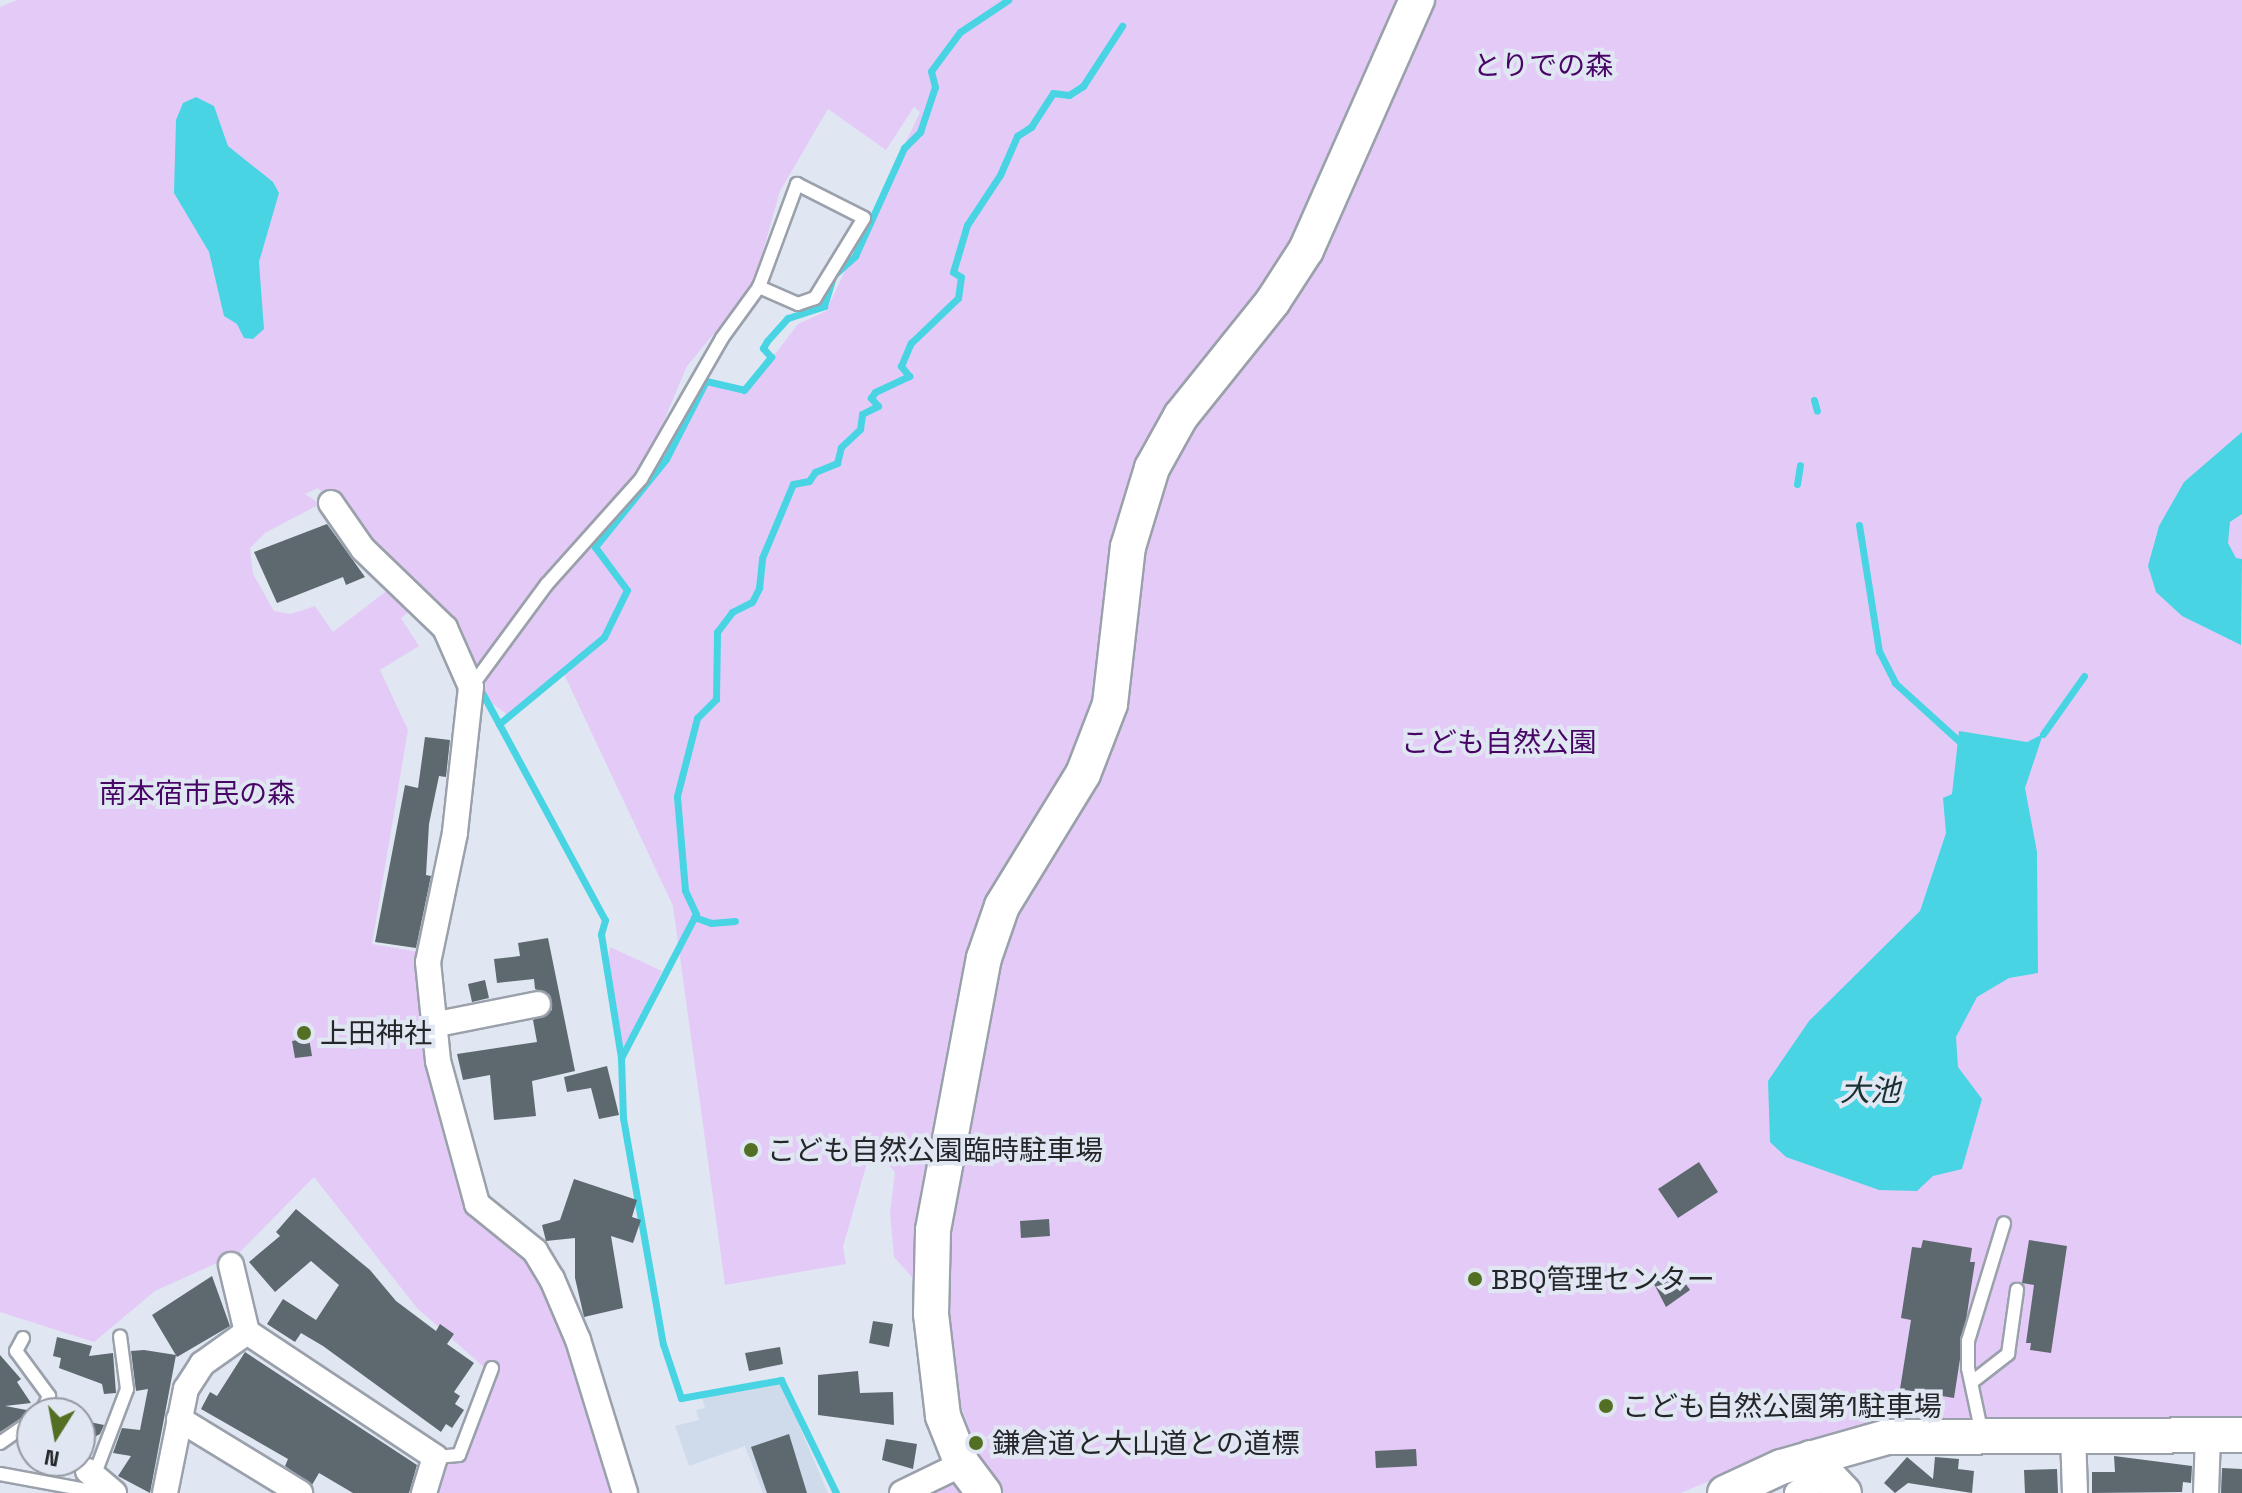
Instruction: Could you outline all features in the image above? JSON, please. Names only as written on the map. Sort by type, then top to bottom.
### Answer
[{"type":"street","points":[[984,1493],[962,1464],[943,1416],[933,1354],[933,1230],[984,958],[1008,894],[1083,774],[1110,704],[1128,547],[1152,468],[1181,416],[1266,311],[1306,250],[1417,0]]},
{"type":"street","points":[[331,503],[363,549],[445,628],[471,687],[455,833],[428,962],[433,1025],[477,1204],[535,1251],[552,1279],[578,1340],[625,1493]]},
{"type":"street","points":[[433,1025],[538,1004]]},
{"type":"street","points":[[231,1265],[247,1332],[435,1457],[424,1493]]},
{"type":"street","points":[[165,1493],[186,1389],[202,1364],[247,1332]]},
{"type":"street","points":[[179,1419],[300,1493]]},
{"type":"street","points":[[2073,1433],[2075,1493]]},
{"type":"street","points":[[1797,1493],[1887,1437],[2073,1433],[2242,1435]]},
{"type":"street","points":[[2206,1493],[2208,1435]]},
{"type":"street","points":[[902,1493],[962,1464]]},
{"type":"street","points":[[1725,1493],[1827,1476]]},
{"type":"street","points":[[95,1480],[114,1493]]},
{"type":"lane","points":[[471,687],[547,584],[641,479],[714,351],[759,287],[797,184],[864,218],[815,298],[798,304],[759,287]]},
{"type":"lane","points":[[1982,1434],[1968,1341],[2004,1223]]},
{"type":"lane","points":[[1972,1382],[2008,1354],[2017,1290]]},
{"type":"lane","points":[[0,1474],[95,1480],[127,1389],[120,1336]]},
{"type":"lane","points":[[23,1338],[16,1351],[49,1397]]},
{"type":"lane","points":[[435,1457],[459,1455],[492,1368]]},
{"type":"shaded area","points":[[780,1381],[828,1493],[763,1493],[745,1446],[689,1466],[675,1426],[699,1420],[696,1410],[705,1408],[702,1397]]},
{"type":"green space","name":"こども自然公園","points":[[17,0],[2242,0],[2242,1423],[2003,1418],[1852,1434],[1797,1444],[1681,1493],[926,1493],[943,1485],[977,1452],[920,1286],[894,1257],[890,1213],[895,1172],[884,1160],[867,1163],[843,1247],[846,1264],[725,1285],[673,906],[563,672],[509,716],[490,702],[484,688],[486,678],[596,535],[643,482],[698,380],[746,392],[798,324],[826,311],[920,112],[914,107],[886,150],[828,109],[780,191],[753,287],[687,366],[641,475],[478,672],[386,558],[318,488],[305,494],[320,504],[265,533],[250,548],[253,574],[274,611],[291,614],[315,606],[333,632],[394,585],[417,606],[401,618],[419,646],[380,670],[408,730],[372,944],[425,953],[471,1208],[531,1258],[575,1340],[621,1493],[436,1493],[444,1463],[463,1460],[494,1376],[417,1308],[314,1177],[239,1253],[155,1291],[94,1342],[0,1312],[0,7]]},
{"type":"green space","points":[[610,947],[662,971],[622,1052],[608,958]]},
{"type":"water","points":[[196,97],[214,106],[228,146],[273,182],[279,193],[259,262],[264,329],[253,339],[244,338],[237,324],[224,316],[209,252],[174,193],[176,120],[183,103]]},
{"type":"water","points":[[2242,432],[2242,514],[2230,522],[2228,543],[2236,558],[2242,559],[2241,645],[2182,616],[2156,592],[2148,566],[2159,526],[2184,482]]},
{"type":"water","name":"大池","points":[[1959,731],[2027,742],[2043,734],[2025,788],[2037,852],[2038,973],[2009,978],[1977,997],[1956,1037],[1958,1067],[1982,1099],[1962,1169],[1933,1176],[1917,1191],[1879,1190],[1786,1157],[1770,1142],[1768,1081],[1809,1021],[1920,911],[1946,833],[1943,798],[1952,794]]},
{"type":"building","points":[[327,524],[365,577],[346,585],[343,577],[277,603],[254,552]]},
{"type":"building","points":[[425,737],[450,740],[446,777],[439,776],[429,824],[426,875],[431,876],[416,948],[375,942],[405,785],[418,788]]},
{"type":"building","points":[[548,938],[575,1071],[532,1081],[536,1116],[494,1120],[490,1075],[463,1080],[457,1054],[537,1042],[533,1020],[552,1010],[550,995],[535,989],[534,979],[497,983],[494,959],[520,956],[518,943]]},
{"type":"building","points":[[485,980],[489,998],[472,1002],[468,984]]},
{"type":"building","points":[[309,1038],[312,1056],[295,1058],[292,1041]]},
{"type":"building","points":[[607,1066],[619,1115],[599,1119],[591,1088],[567,1092],[564,1077]]},
{"type":"building","points":[[1699,1162],[1718,1192],[1678,1218],[1658,1189]]},
{"type":"building","points":[[574,1179],[637,1200],[632,1217],[641,1220],[633,1243],[611,1236],[623,1308],[584,1317],[575,1278],[575,1238],[546,1241],[542,1225],[560,1220]]},
{"type":"building","points":[[296,1209],[370,1270],[396,1301],[436,1331],[440,1324],[454,1334],[447,1344],[474,1363],[454,1392],[460,1396],[455,1404],[464,1410],[452,1428],[446,1424],[441,1432],[323,1346],[301,1333],[295,1342],[267,1324],[283,1299],[316,1320],[339,1285],[311,1261],[275,1292],[249,1262],[280,1236],[276,1232]]},
{"type":"building","points":[[1049,1219],[1050,1236],[1021,1238],[1020,1221]]},
{"type":"building","points":[[1923,1240],[1972,1248],[1970,1262],[1975,1262],[1954,1398],[1900,1389],[1911,1320],[1901,1318],[1912,1247],[1921,1248]]},
{"type":"building","points":[[2029,1240],[2067,1246],[2051,1353],[2030,1350],[2031,1343],[2026,1343],[2034,1285],[2022,1283]]},
{"type":"building","points":[[1676,1270],[1690,1290],[1666,1307],[1653,1282]]},
{"type":"building","points":[[212,1276],[230,1326],[177,1357],[152,1315]]},
{"type":"building","points":[[873,1321],[893,1324],[889,1347],[869,1343]]},
{"type":"building","points":[[57,1337],[92,1346],[89,1356],[113,1353],[116,1393],[104,1394],[102,1384],[59,1368],[61,1358],[53,1356]]},
{"type":"building","points":[[780,1347],[783,1364],[749,1371],[745,1353]]},
{"type":"building","points":[[131,1351],[176,1355],[150,1493],[118,1476],[131,1456],[113,1453],[122,1428],[140,1430],[148,1389],[136,1391]]},
{"type":"building","points":[[245,1352],[417,1465],[409,1493],[353,1493],[319,1473],[312,1485],[285,1466],[288,1459],[201,1409],[210,1392],[217,1396]]},
{"type":"building","points":[[0,1355],[21,1379],[17,1382],[27,1397],[16,1397],[16,1405],[5,1406],[16,1408],[16,1422],[0,1432]]},
{"type":"building","points":[[858,1371],[860,1393],[893,1392],[894,1425],[818,1415],[818,1375]]},
{"type":"building","points":[[96,1423],[104,1425],[96,1436]]},
{"type":"building","points":[[789,1434],[807,1493],[767,1493],[751,1447]]},
{"type":"building","points":[[886,1439],[917,1444],[913,1469],[882,1460]]},
{"type":"building","points":[[1416,1449],[1417,1466],[1376,1468],[1375,1451]]},
{"type":"building","points":[[2114,1456],[2192,1466],[2191,1483],[2183,1482],[2182,1492],[2092,1493],[2092,1472],[2115,1472]]},
{"type":"building","points":[[1907,1457],[1933,1479],[1935,1457],[1959,1459],[1958,1469],[1974,1471],[1972,1493],[1908,1483],[1895,1493],[1884,1483]]},
{"type":"building","points":[[2222,1468],[2242,1469],[2242,1493],[2221,1493]]},
{"type":"building","points":[[2057,1469],[2058,1493],[2025,1493],[2024,1470]]},
{"type":"waterway","points":[[499,724],[604,637],[627,590],[595,547],[666,459],[706,381],[744,390],[771,357],[763,348],[767,341],[788,318],[824,306],[833,276],[855,256],[904,148],[920,132],[935,87],[931,71],[960,32],[1008,0]]},
{"type":"waterway","points":[[621,1058],[696,914],[685,890],[677,796],[697,718],[716,699],[717,632],[732,612],[752,602],[759,588],[762,558],[793,484],[809,481],[815,472],[837,463],[841,447],[860,429],[862,414],[878,406],[871,398],[875,392],[909,376],[901,366],[911,343],[958,298],[961,277],[953,272],[967,225],[1000,175],[1017,136],[1031,127],[1053,93],[1069,95],[1083,86],[1122,26]]},
{"type":"waterway","points":[[1814,400],[1817,411]]},
{"type":"waterway","points":[[1797,484],[1800,465]]},
{"type":"waterway","points":[[1859,525],[1879,651],[1895,683],[1960,742]]},
{"type":"waterway","points":[[2043,734],[2084,676]]},
{"type":"waterway","points":[[479,687],[605,920],[601,934],[621,1058],[623,1118],[663,1344],[681,1398],[781,1380],[836,1493]]},
{"type":"waterway","points":[[694,917],[711,923],[735,921]]},
{"type":"place","name":"上田神社","points":[[304,1033]]},
{"type":"place","name":"こども自然公園臨時駐車場","points":[[751,1150]]},
{"type":"place","name":"BBQ管理センター","points":[[1475,1279]]},
{"type":"place","name":"こども自然公園第1駐車場","points":[[1606,1406]]},
{"type":"place","name":"鎌倉道と大山道との道標","points":[[976,1443]]},
{"type":"park label","name":"とりでの森","points":[[1543,65]]},
{"type":"park label","name":"南本宿市民の森","points":[[197,793]]}]
